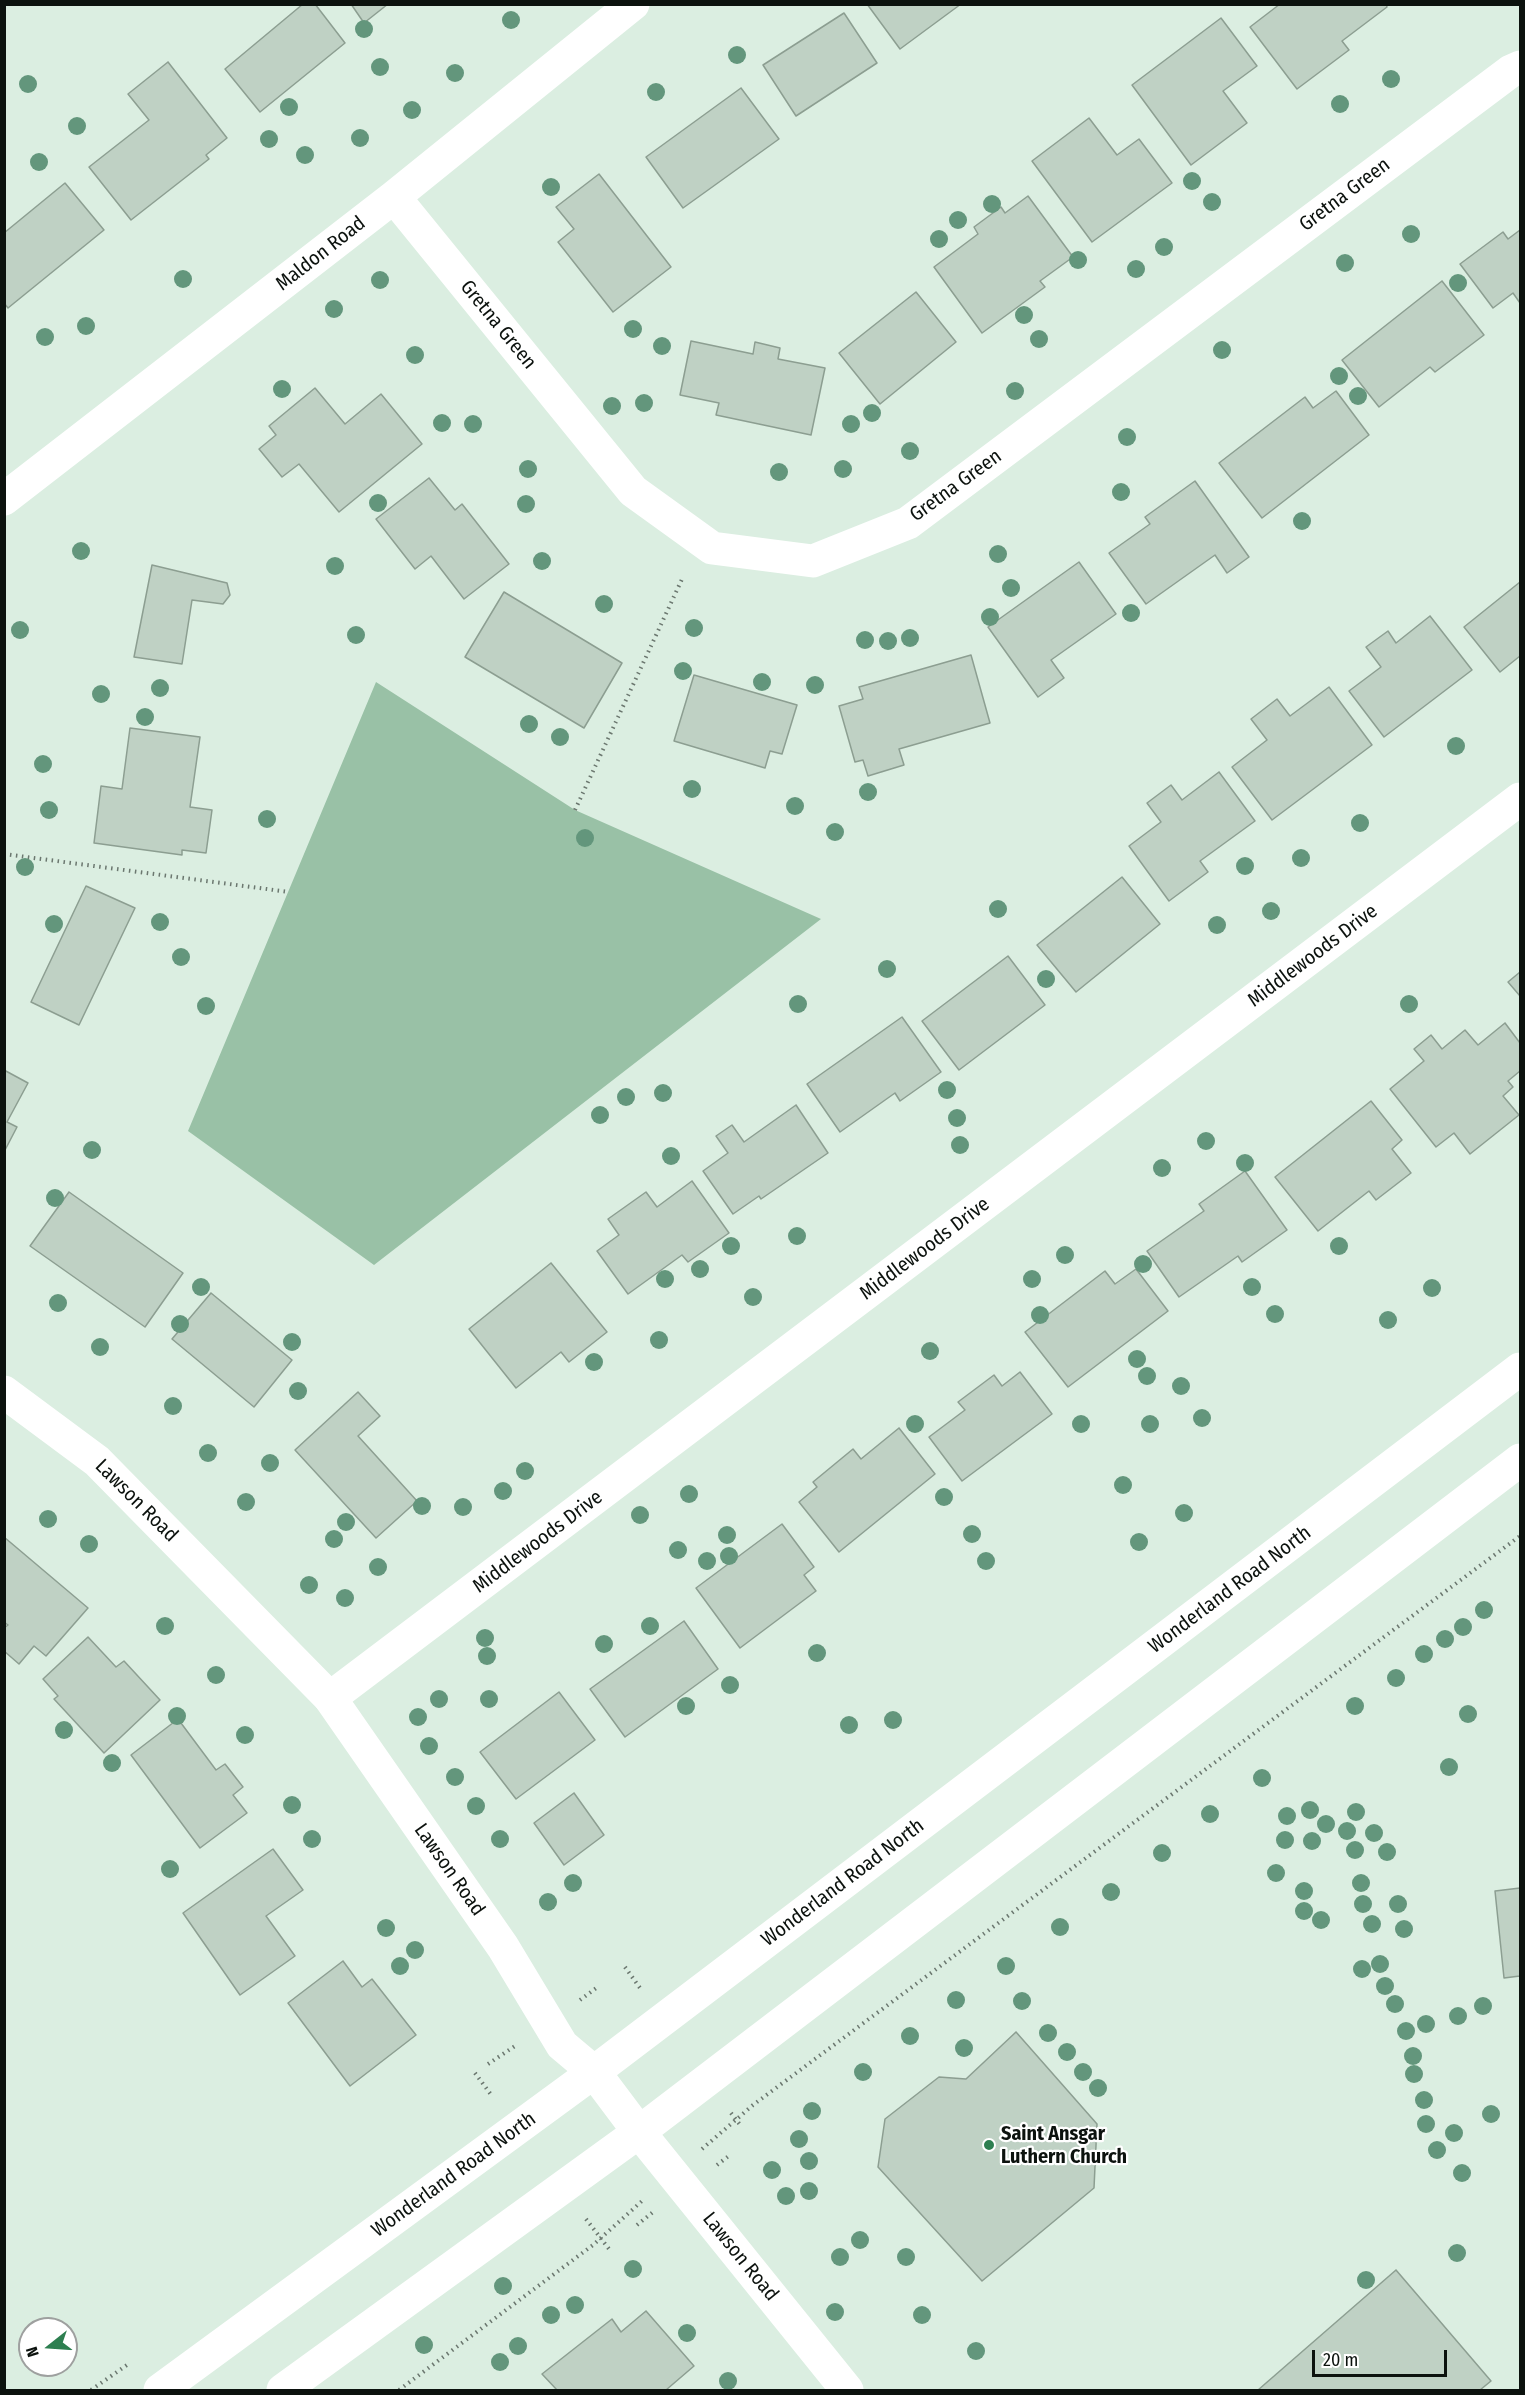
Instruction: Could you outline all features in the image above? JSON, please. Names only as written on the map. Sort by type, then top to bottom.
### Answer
[{"type":"street","name":"Maldon Road","points":[[4,499],[394,197],[633,4]]},
{"type":"street","name":"Gretna Green","points":[[394,197],[633,491],[712,548],[813,561],[908,523],[1492,85],[1521,66]]},
{"type":"street","name":"Middlewoods Drive","points":[[330,1698],[1521,799]]},
{"type":"street","name":"Wonderland Road North","points":[[160,2391],[594,2072],[1521,1370]]},
{"type":"street","name":"Lawson Road","points":[[4,1392],[97,1461],[330,1698],[503,1947],[562,2045],[594,2072],[673,2175],[847,2391]]},
{"type":"street","points":[[283,2391],[639,2132],[1521,1460]]},
{"type":"path","points":[[575,810],[684,576],[698,538]]},
{"type":"path","points":[[4,854],[289,892]]},
{"type":"path","points":[[399,2391],[593,2245],[753,2105],[1521,1536]]},
{"type":"green space","points":[[376,682],[575,810],[821,919],[374,1265],[188,1131]]},
{"type":"building","points":[[303,4],[315,4],[345,43],[260,112],[225,69]]},
{"type":"building","points":[[351,4],[388,4],[364,23]]},
{"type":"building","points":[[867,4],[961,4],[900,49]]},
{"type":"building","points":[[1280,4],[1386,4],[1387,7],[1342,41],[1349,50],[1297,89],[1250,27]]},
{"type":"building","points":[[844,13],[877,63],[796,116],[763,65]]},
{"type":"building","points":[[1221,18],[1257,66],[1223,91],[1247,123],[1191,165],[1132,85]]},
{"type":"building","points":[[168,62],[227,138],[206,155],[209,159],[131,220],[89,167],[149,120],[128,94]]},
{"type":"building","points":[[741,88],[779,139],[683,208],[646,157]]},
{"type":"building","points":[[1089,118],[1117,155],[1139,139],[1172,183],[1092,242],[1032,161]]},
{"type":"building","points":[[599,174],[671,267],[613,312],[558,242],[574,229],[556,207]]},
{"type":"building","points":[[65,183],[104,230],[8,308],[4,303],[4,233]]},
{"type":"building","points":[[1028,196],[1073,257],[1040,281],[1045,287],[982,333],[934,267],[978,234],[974,227],[1001,207],[1005,213]]},
{"type":"building","points":[[1520,230],[1520,303],[1513,293],[1493,308],[1460,264],[1503,232],[1508,239]]},
{"type":"building","points":[[1442,281],[1484,335],[1435,372],[1430,367],[1379,407],[1342,360]]},
{"type":"building","points":[[916,292],[956,342],[880,404],[839,353]]},
{"type":"building","points":[[691,341],[753,354],[755,342],[780,348],[778,359],[825,368],[811,435],[716,415],[719,403],[680,395]]},
{"type":"building","points":[[315,388],[345,424],[381,394],[422,444],[339,512],[299,464],[282,477],[259,449],[276,435],[269,426]]},
{"type":"building","points":[[1336,391],[1369,435],[1262,518],[1219,463],[1305,397],[1313,408]]},
{"type":"building","points":[[429,478],[455,510],[462,504],[509,564],[464,599],[431,556],[415,569],[376,519]]},
{"type":"building","points":[[1195,481],[1249,557],[1227,573],[1215,555],[1146,604],[1109,553],[1150,524],[1145,517]]},
{"type":"building","points":[[1079,562],[1116,614],[1051,660],[1064,678],[1038,697],[988,627]]},
{"type":"building","points":[[152,565],[227,583],[230,595],[223,604],[192,600],[182,664],[134,657]]},
{"type":"building","points":[[1520,582],[1520,656],[1500,672],[1464,627]]},
{"type":"building","points":[[504,592],[622,663],[584,728],[465,657]]},
{"type":"building","points":[[1430,616],[1472,670],[1384,737],[1349,691],[1381,667],[1366,647],[1388,631],[1396,643]]},
{"type":"building","points":[[971,655],[990,723],[899,749],[904,765],[868,776],[863,760],[855,762],[839,706],[863,699],[859,687]]},
{"type":"building","points":[[694,675],[797,705],[782,754],[770,751],[765,768],[674,741]]},
{"type":"building","points":[[1329,687],[1372,745],[1272,820],[1232,767],[1267,740],[1251,719],[1277,699],[1290,716]]},
{"type":"building","points":[[130,728],[200,737],[190,807],[212,810],[206,853],[182,850],[182,855],[94,843],[101,786],[122,789]]},
{"type":"building","points":[[1219,772],[1255,821],[1200,861],[1208,872],[1169,901],[1129,846],[1161,822],[1147,803],[1171,785],[1182,800]]},
{"type":"building","points":[[1122,877],[1160,924],[1076,992],[1037,945]]},
{"type":"building","points":[[86,886],[135,908],[79,1025],[31,1002]]},
{"type":"building","points":[[1008,956],[1045,1005],[959,1070],[922,1021]]},
{"type":"building","points":[[1520,972],[1520,996],[1508,982]]},
{"type":"building","points":[[902,1017],[941,1072],[900,1101],[895,1093],[840,1132],[807,1084]]},
{"type":"building","points":[[1505,1023],[1520,1043],[1520,1071],[1508,1081],[1513,1087],[1503,1096],[1519,1115],[1470,1154],[1454,1133],[1436,1147],[1390,1089],[1424,1061],[1414,1049],[1431,1035],[1442,1049],[1465,1030],[1478,1045]]},
{"type":"building","points":[[4,1070],[28,1083],[7,1122],[17,1127],[4,1152]]},
{"type":"building","points":[[1371,1101],[1402,1140],[1392,1149],[1411,1173],[1376,1200],[1369,1191],[1318,1231],[1275,1177]]},
{"type":"building","points":[[796,1105],[828,1153],[761,1199],[759,1196],[733,1214],[703,1171],[728,1153],[716,1136],[732,1125],[744,1142]]},
{"type":"building","points":[[1245,1171],[1287,1230],[1242,1262],[1238,1256],[1179,1297],[1147,1251],[1204,1211],[1199,1204]]},
{"type":"building","points":[[692,1181],[729,1233],[688,1262],[682,1255],[628,1294],[597,1251],[619,1235],[608,1219],[646,1192],[657,1207]]},
{"type":"building","points":[[69,1192],[183,1273],[145,1327],[30,1246]]},
{"type":"building","points":[[551,1263],[607,1332],[569,1362],[561,1352],[516,1388],[469,1329]]},
{"type":"building","points":[[1136,1269],[1168,1311],[1068,1387],[1025,1332],[1105,1271],[1115,1284]]},
{"type":"building","points":[[211,1293],[292,1360],[254,1407],[172,1339]]},
{"type":"building","points":[[1020,1372],[1052,1414],[962,1481],[929,1437],[965,1410],[958,1402],[994,1375],[1002,1386]]},
{"type":"building","points":[[358,1392],[380,1416],[358,1436],[417,1501],[376,1538],[295,1450]]},
{"type":"building","points":[[899,1428],[935,1474],[839,1552],[799,1502],[817,1487],[813,1482],[853,1449],[861,1459]]},
{"type":"building","points":[[782,1524],[814,1567],[804,1575],[816,1591],[740,1648],[696,1588]]},
{"type":"building","points":[[4,1537],[88,1608],[46,1656],[34,1646],[19,1664],[4,1651],[4,1628],[8,1625],[4,1622]]},
{"type":"building","points":[[684,1621],[718,1669],[625,1737],[590,1689]]},
{"type":"building","points":[[88,1637],[116,1667],[124,1661],[160,1700],[104,1753],[54,1699],[58,1696],[43,1679]]},
{"type":"building","points":[[559,1692],[595,1740],[516,1799],[480,1752]]},
{"type":"building","points":[[178,1719],[216,1770],[225,1764],[243,1787],[233,1795],[247,1813],[200,1848],[131,1755]]},
{"type":"building","points":[[574,1793],[604,1835],[564,1865],[534,1823]]},
{"type":"building","points":[[273,1849],[303,1890],[266,1916],[295,1956],[240,1995],[183,1913]]},
{"type":"building","points":[[1520,1888],[1520,1976],[1504,1978],[1495,1891]]},
{"type":"building","points":[[343,1961],[362,1987],[372,1979],[416,2035],[350,2086],[288,2003]]},
{"type":"building","name":"Saint Ansgar Luthern Church","points":[[1016,2032],[1097,2124],[1094,2188],[982,2281],[878,2167],[885,2119],[939,2077],[966,2079]]},
{"type":"building","points":[[1396,2270],[1491,2381],[1480,2390],[1258,2390]]},
{"type":"building","points":[[646,2311],[694,2366],[666,2390],[557,2390],[542,2374],[612,2319],[621,2332]]},
{"type":"place","name":"Saint Ansgar Luthern Church","points":[[989,2145]]}]
